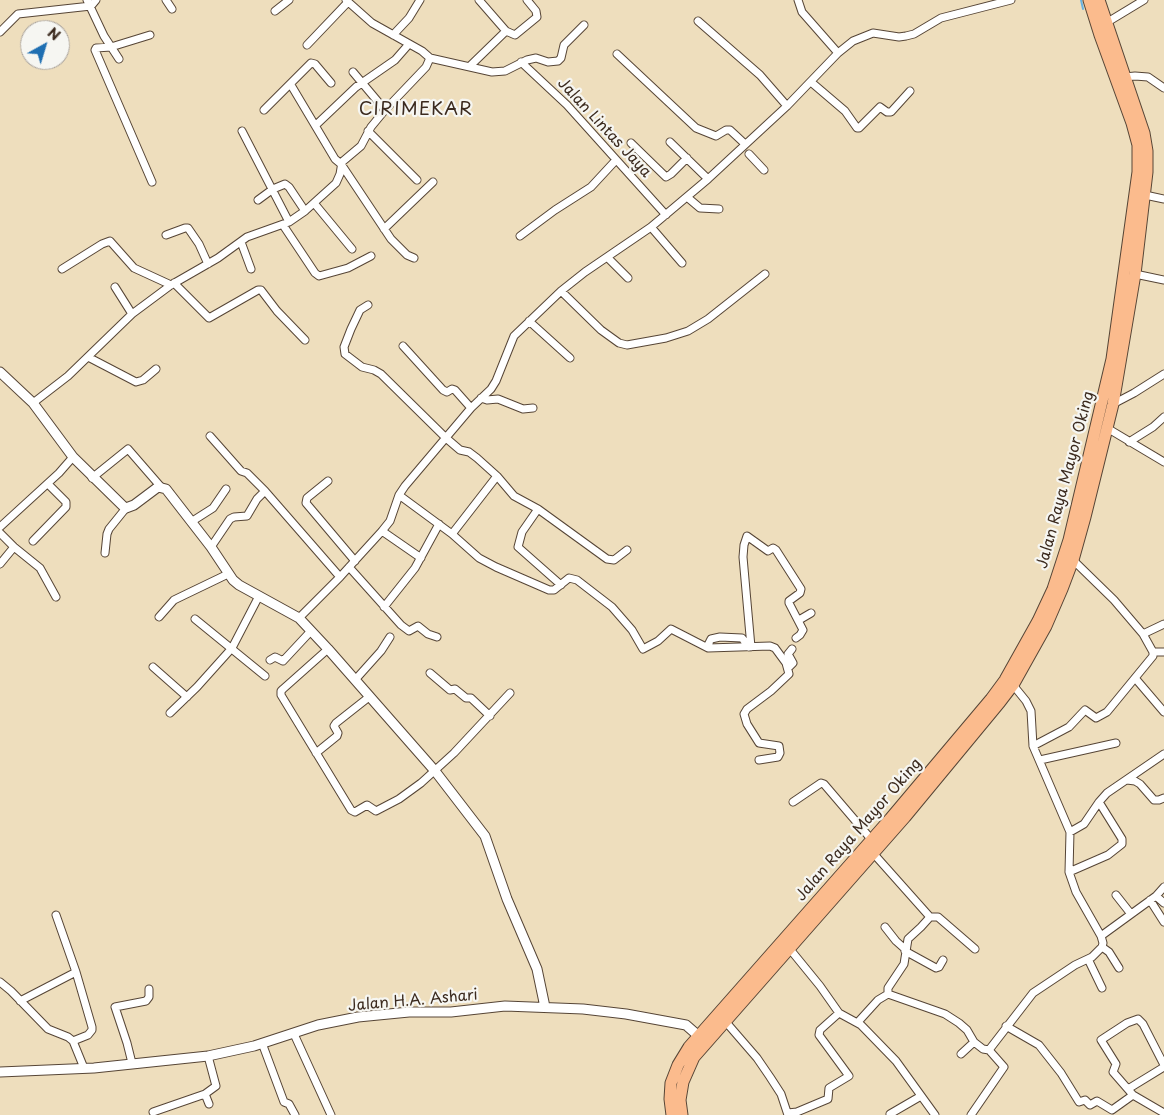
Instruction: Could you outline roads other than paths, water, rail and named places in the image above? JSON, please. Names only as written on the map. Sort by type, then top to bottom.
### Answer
[{"type":"main road","name":"Jalan Raya Mayor Oking","points":[[672,1115],[670,1099],[674,1074],[682,1058],[702,1039],[799,929],[871,839],[914,799],[1013,685],[1054,610],[1073,560],[1097,446],[1117,331],[1138,172],[1138,145],[1132,123],[1089,0]]},
{"type":"main road","name":"Jalan Raya Mayor Oking","points":[[682,1115],[680,1100],[683,1082],[702,1039],[725,1021],[789,948],[799,929],[873,853],[1005,680],[1038,621],[1052,589],[1064,556],[1097,446],[1106,428],[1113,404],[1136,274],[1145,195],[1146,144],[1099,0]]},
{"type":"street","points":[[0,32],[18,14],[89,3],[96,0]]},
{"type":"street","points":[[166,0],[172,9]]},
{"type":"street","points":[[275,11],[289,0]]},
{"type":"street","points":[[394,35],[409,18],[420,0]]},
{"type":"street","points":[[479,0],[506,31],[512,34],[517,34],[537,17],[536,11],[527,0]]},
{"type":"street","points":[[798,0],[802,12],[838,54]]},
{"type":"street","points":[[299,618],[382,531],[390,521],[399,495],[471,408],[491,389],[514,336],[561,291],[585,272],[651,227],[746,149],[810,82],[853,41],[873,33],[899,37],[914,34],[941,18],[1011,0]]},
{"type":"street","points":[[1106,23],[1144,0]]},
{"type":"street","points":[[307,45],[350,2],[372,23],[422,51],[430,58],[492,72],[504,71],[521,62],[536,58],[548,62],[558,61],[561,58],[564,45],[584,25]]},
{"type":"street","points":[[89,3],[97,22],[119,59]]},
{"type":"street","points":[[698,21],[760,76],[787,106]]},
{"type":"street","points":[[471,65],[506,31]]},
{"type":"street","points":[[150,35],[111,47],[96,48],[94,50],[152,182]]},
{"type":"street","points":[[316,125],[346,95],[395,60],[409,44]]},
{"type":"street","points":[[617,54],[696,128],[716,136],[726,130],[730,130],[764,170]]},
{"type":"street","points":[[33,403],[68,376],[132,314],[173,284],[208,264],[251,235],[286,224],[305,211],[336,183],[340,174],[341,164],[361,146],[368,131],[385,110],[426,67],[430,58]]},
{"type":"street","name":"Jalan Lintas Jaya","points":[[521,62],[567,105],[666,215]]},
{"type":"street","points":[[264,110],[313,63],[317,65],[331,84]]},
{"type":"street","points":[[353,72],[385,110]]},
{"type":"street","points":[[1125,78],[1135,76],[1148,77],[1164,88]]},
{"type":"street","points":[[810,82],[845,111],[857,128],[880,107],[887,112],[891,112],[910,92]]},
{"type":"street","points":[[291,85],[333,156],[341,164],[384,230],[397,247],[414,258]]},
{"type":"street","points":[[242,131],[273,189],[286,224],[314,273],[319,276],[348,268],[371,256]]},
{"type":"street","points":[[368,131],[417,180]]},
{"type":"street","points":[[670,142],[708,179]]},
{"type":"street","points":[[631,143],[666,177],[687,158]]},
{"type":"street","points":[[520,236],[555,210],[591,187],[616,160]]},
{"type":"street","points":[[384,230],[433,182]]},
{"type":"street","points":[[258,200],[273,189],[286,185],[305,211]]},
{"type":"street","points":[[1145,195],[1164,199]]},
{"type":"street","points":[[687,197],[700,208],[719,210]]},
{"type":"street","points":[[314,203],[352,250]]},
{"type":"street","points":[[651,227],[682,263]]},
{"type":"street","points":[[166,235],[188,228],[199,244],[208,264]]},
{"type":"street","points":[[62,269],[110,241],[134,268],[173,284],[209,318],[260,290],[305,340]]},
{"type":"street","points":[[241,242],[251,269]]},
{"type":"street","points":[[607,257],[628,278]]},
{"type":"street","points":[[561,291],[601,330],[620,343],[627,345],[666,338],[693,328],[764,274]]},
{"type":"street","points":[[1136,274],[1164,280]]},
{"type":"street","points":[[115,287],[132,314]]},
{"type":"street","points":[[368,304],[360,310],[344,347],[345,354],[362,367],[381,374],[446,438],[461,450],[469,452],[497,476],[511,494],[538,509],[607,559],[614,560],[627,550]]},
{"type":"street","points":[[529,321],[570,358]]},
{"type":"street","points":[[403,346],[443,390],[447,392],[452,389],[457,392],[471,408]]},
{"type":"street","points":[[88,357],[136,382],[143,380],[156,369]]},
{"type":"street","points":[[0,372],[33,403],[72,457],[92,478],[126,508]]},
{"type":"street","points":[[1113,404],[1164,374]]},
{"type":"street","points":[[481,398],[487,400],[498,399],[520,408],[534,408]]},
{"type":"street","points":[[1129,442],[1153,427],[1164,417]]},
{"type":"street","points":[[1106,428],[1164,462]]},
{"type":"street","points":[[210,436],[241,470],[247,473],[265,491],[340,577]]},
{"type":"street","points":[[92,478],[128,449],[161,487],[169,492],[238,585],[299,618],[435,771],[485,836],[507,899],[537,969],[545,1007]]},
{"type":"street","points":[[0,527],[60,473],[72,457]]},
{"type":"street","points":[[452,534],[497,476]]},
{"type":"street","points":[[328,481],[307,498],[306,502],[355,561]]},
{"type":"street","points":[[33,541],[66,507],[66,502],[48,484]]},
{"type":"street","points":[[105,553],[107,534],[126,508],[134,505],[156,488],[161,487]]},
{"type":"street","points":[[191,522],[214,508],[226,489]]},
{"type":"street","points":[[211,547],[230,519],[247,516],[265,491]]},
{"type":"street","points":[[399,495],[452,534],[479,558],[537,586],[554,590],[570,578],[577,580],[618,614],[632,630],[643,649],[658,641],[671,629],[707,647],[775,648],[783,656],[789,674],[747,709],[744,714],[747,724],[759,744],[779,746],[780,753],[778,756],[759,760]]},
{"type":"street","points":[[538,509],[522,532],[518,547],[560,585]]},
{"type":"street","points":[[384,607],[408,579],[439,524]]},
{"type":"street","points":[[382,531],[421,558]]},
{"type":"street","points":[[0,533],[40,568],[56,597]]},
{"type":"street","points":[[750,647],[743,557],[747,536],[768,551],[773,548],[776,550],[802,591],[789,601],[803,630],[800,636],[796,638]]},
{"type":"street","points":[[0,564],[14,547]]},
{"type":"street","points":[[1033,746],[1069,727],[1084,710],[1099,718],[1135,678],[1151,658],[1153,652],[1143,634],[1114,600],[1073,560]]},
{"type":"street","points":[[349,567],[384,607],[408,630],[418,626],[428,634],[437,637]]},
{"type":"street","points":[[159,617],[174,600],[228,574]]},
{"type":"street","points":[[170,713],[232,648],[259,596]]},
{"type":"street","points":[[799,620],[811,613]]},
{"type":"street","points":[[195,619],[265,676]]},
{"type":"street","points":[[1143,634],[1164,624]]},
{"type":"street","points":[[270,660],[275,657],[283,661],[310,632]]},
{"type":"street","points":[[355,680],[390,637]]},
{"type":"street","points":[[328,649],[281,691],[285,702],[316,753],[351,810],[355,812],[367,804],[375,811],[421,783],[490,716],[510,693]]},
{"type":"street","points":[[788,668],[793,663],[788,654],[792,649]]},
{"type":"street","points":[[1153,652],[1164,652]]},
{"type":"street","points":[[153,667],[187,697]]},
{"type":"street","points":[[430,672],[450,690],[456,690],[466,698],[471,698],[490,716]]},
{"type":"street","points":[[1135,678],[1164,712]]},
{"type":"street","points":[[989,1050],[1026,1001],[1038,989],[1075,965],[1088,959],[1102,947],[1103,943],[1101,936],[1076,892],[1069,872],[1070,832],[1033,746],[1032,711],[1026,700],[1013,685]]},
{"type":"street","points":[[316,753],[337,736],[338,733],[334,726],[336,723],[368,697]]},
{"type":"street","points":[[1040,760],[1116,742]]},
{"type":"street","points":[[1070,832],[1084,824],[1107,794],[1164,754]]},
{"type":"street","points":[[1127,780],[1140,784],[1154,800],[1164,798]]},
{"type":"street","points":[[792,802],[818,785],[824,784],[871,839]]},
{"type":"street","points":[[1069,872],[1108,855],[1122,844],[1122,839],[1099,802]]},
{"type":"street","points":[[873,853],[930,917]]},
{"type":"street","points":[[1101,936],[1153,898],[1164,887]]},
{"type":"street","points":[[1116,896],[1131,914]]},
{"type":"street","points":[[1153,898],[1164,903]]},
{"type":"street","points":[[1153,898],[1164,922]]},
{"type":"street","points":[[56,915],[76,972],[92,1030],[88,1035],[73,1041]]},
{"type":"street","points":[[888,994],[888,988],[904,964],[908,939],[930,917],[938,916],[975,949]]},
{"type":"street","points":[[885,927],[905,950],[936,968],[940,967],[943,960]]},
{"type":"street","points":[[1102,947],[1109,952],[1119,968]]},
{"type":"street","points":[[789,948],[839,1013],[858,1022],[896,1061],[935,1115]]},
{"type":"street","points":[[1088,959],[1102,988]]},
{"type":"street","points":[[20,1001],[76,972]]},
{"type":"street","points":[[0,982],[48,1029],[73,1041],[84,1068]]},
{"type":"street","points":[[132,1063],[128,1043],[115,1007],[146,1000],[149,997],[149,989]]},
{"type":"street","points":[[858,1022],[878,1000],[888,994]]},
{"type":"street","points":[[888,994],[950,1016],[963,1025],[974,1042],[983,1049],[989,1050],[1004,1068],[970,1115]]},
{"type":"street","name":"Jalan H.A. Ashari","points":[[0,1072],[84,1068],[208,1056],[262,1043],[318,1026],[377,1015],[450,1012],[505,1006],[609,1012],[678,1023],[690,1027],[702,1039]]},
{"type":"street","points":[[725,1021],[766,1071],[781,1094],[788,1114],[803,1112],[828,1099],[829,1088],[849,1076],[819,1035],[820,1030],[839,1013]]},
{"type":"street","points":[[1006,1026],[1039,1045],[1061,1073],[1079,1102],[1085,1100],[1090,1105],[1097,1101],[1112,1110],[1130,1092],[1164,1066],[1143,1024],[1138,1019],[1127,1023],[1101,1040],[1116,1064],[1113,1072],[1130,1092],[1164,1113]]},
{"type":"street","points":[[294,1034],[331,1115]]},
{"type":"street","points":[[961,1054],[974,1042]]},
{"type":"street","points":[[262,1043],[284,1102],[289,1104],[295,1115]]},
{"type":"street","points":[[153,1112],[205,1094],[216,1086],[208,1056]]},
{"type":"street","points":[[205,1094],[209,1104]]},
{"type":"street","points":[[890,1114],[921,1096]]},
{"type":"street","points":[[1157,1109],[1163,1103]]},
{"type":"waterway","points":[[1081,0],[1083,9]]},
{"type":"district","name":"CIRIMEKAR","points":[[416,110]]}]
